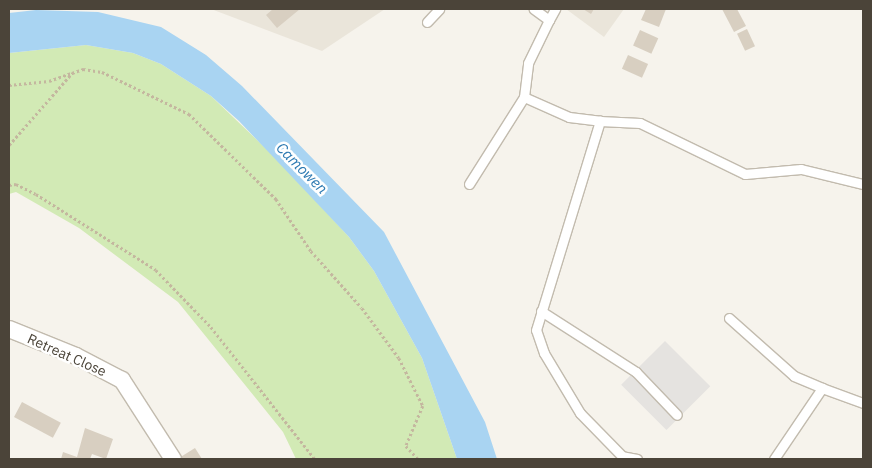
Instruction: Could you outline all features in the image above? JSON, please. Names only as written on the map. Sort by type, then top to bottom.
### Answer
[{"type":"street","name":"Retreat Close","points":[[9,329],[76,356],[122,380],[173,459]]},
{"type":"lane","points":[[427,22],[439,9]]},
{"type":"lane","points":[[534,9],[549,20]]},
{"type":"lane","points":[[469,184],[524,98],[528,63],[555,9]]},
{"type":"lane","points":[[524,98],[569,117],[640,123],[745,174],[801,169],[863,184]]},
{"type":"lane","points":[[600,121],[536,330],[544,353],[580,413],[622,456],[637,459]]},
{"type":"lane","points":[[541,311],[636,372],[677,415]]},
{"type":"lane","points":[[729,318],[794,376],[863,403]]},
{"type":"lane","points":[[774,459],[822,388]]},
{"type":"path","points":[[9,85],[49,81],[82,69],[102,72],[189,114],[276,199],[311,251],[379,329],[410,378],[422,406],[406,446],[418,459]]},
{"type":"path","points":[[9,145],[72,73]]},
{"type":"path","points":[[9,185],[16,184],[36,194],[156,270],[206,320],[315,459]]},
{"type":"shaded area","points":[[211,9],[385,9],[322,51]]},
{"type":"shaded area","points":[[566,9],[624,9],[604,37]]},
{"type":"shaded area","points":[[665,341],[710,386],[666,430],[621,385]]},
{"type":"green space","points":[[86,45],[133,53],[161,64],[211,96],[279,161],[349,237],[374,271],[422,358],[457,459],[296,459],[283,432],[178,302],[79,228],[16,192],[9,194],[9,53]]},
{"type":"water","name":"Camowen","points":[[36,10],[98,12],[161,27],[206,55],[242,86],[384,232],[485,422],[497,459],[457,459],[422,358],[374,271],[349,237],[239,121],[211,96],[161,64],[133,53],[86,45],[9,53],[9,13]]},
{"type":"building","points":[[273,9],[300,9],[277,28],[266,15]]},
{"type":"building","points":[[583,9],[594,9],[591,14]]},
{"type":"building","points":[[646,9],[666,9],[659,27],[641,20]]},
{"type":"building","points":[[722,9],[737,9],[746,26],[734,32]]},
{"type":"building","points":[[747,29],[755,46],[745,51],[737,34]]},
{"type":"building","points":[[640,30],[658,38],[651,54],[633,46]]},
{"type":"building","points":[[628,55],[648,64],[642,78],[622,69]]},
{"type":"building","points":[[22,402],[61,423],[53,438],[14,417]]},
{"type":"building","points":[[85,428],[113,439],[106,459],[92,454],[90,459],[61,459],[63,452],[77,457]]},
{"type":"building","points":[[195,448],[202,459],[179,458]]}]
